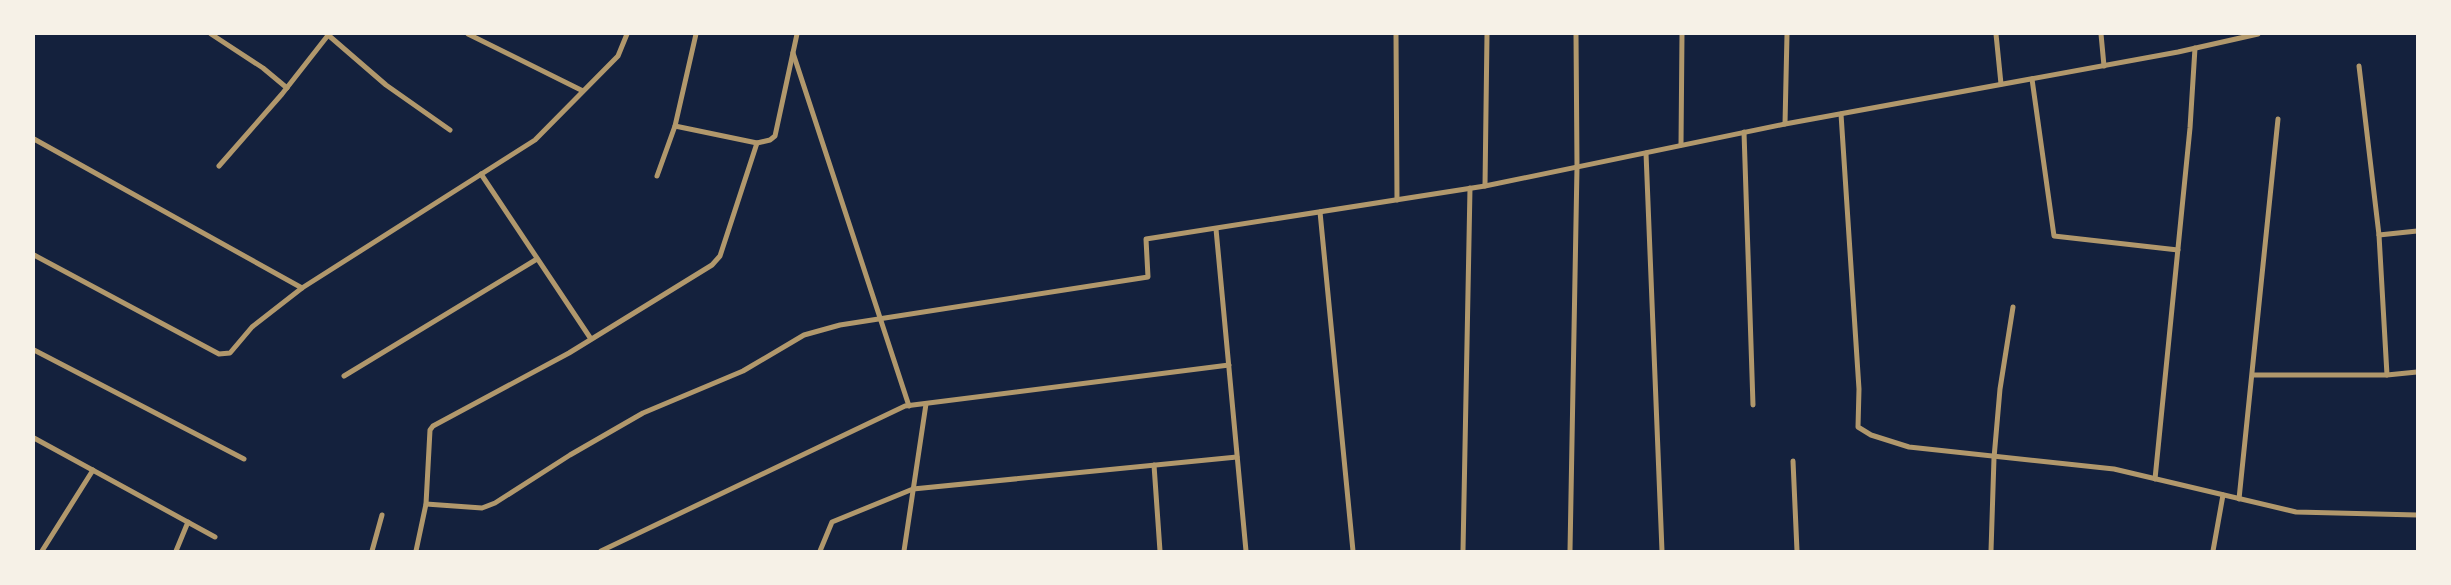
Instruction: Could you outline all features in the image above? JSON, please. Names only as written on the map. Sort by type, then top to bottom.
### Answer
[{"type":"street","points":[[211,34],[263,68],[287,88]]},
{"type":"street","points":[[219,166],[287,88],[328,34],[386,85],[450,130]]},
{"type":"street","points":[[468,34],[583,91]]},
{"type":"street","points":[[34,255],[219,354],[230,353],[252,327],[302,288],[535,140],[618,56],[627,34]]},
{"type":"street","points":[[658,176],[675,126],[696,34]]},
{"type":"street","points":[[675,126],[757,143],[770,140],[775,136],[797,34]]},
{"type":"street","points":[[1396,34],[1397,200]]},
{"type":"street","points":[[1485,186],[1487,34]]},
{"type":"street","points":[[1570,551],[1578,167],[1576,34]]},
{"type":"street","points":[[1681,145],[1682,34]]},
{"type":"street","points":[[1785,124],[1787,34]]},
{"type":"street","points":[[1996,34],[2001,84]]},
{"type":"street","points":[[2101,34],[2104,66]]},
{"type":"street","points":[[426,504],[482,508],[495,504],[570,455],[643,413],[743,371],[804,335],[840,325],[1148,278],[1146,239],[1485,186],[1744,132],[2104,66],[2258,34]]},
{"type":"street","points":[[2155,479],[2190,128],[2195,48]]},
{"type":"street","points":[[793,53],[909,406]]},
{"type":"street","points":[[2359,66],[2379,235],[2387,374]]},
{"type":"street","points":[[2032,79],[2054,236],[2178,250]]},
{"type":"street","points":[[1841,114],[1859,389],[1858,427],[1871,435],[1909,447],[1994,458],[2034,459],[2114,469],[2296,512],[2417,516]]},
{"type":"street","points":[[2239,499],[2278,119]]},
{"type":"street","points":[[1744,132],[1753,405]]},
{"type":"street","points":[[34,139],[302,288]]},
{"type":"street","points":[[416,551],[426,504],[430,430],[433,426],[591,340],[712,265],[720,256],[757,143]]},
{"type":"street","points":[[1646,153],[1662,551]]},
{"type":"street","points":[[481,174],[591,340]]},
{"type":"street","points":[[1462,551],[1470,188]]},
{"type":"street","points":[[1320,212],[1353,551]]},
{"type":"street","points":[[1216,228],[1246,551]]},
{"type":"street","points":[[2379,235],[2417,231]]},
{"type":"street","points":[[344,376],[537,258]]},
{"type":"street","points":[[1991,551],[1994,458],[2000,389],[2013,307]]},
{"type":"street","points":[[34,350],[244,459]]},
{"type":"street","points":[[601,551],[909,406],[1229,365]]},
{"type":"street","points":[[2253,375],[2417,372]]},
{"type":"street","points":[[904,551],[926,404]]},
{"type":"street","points":[[34,438],[215,537]]},
{"type":"street","points":[[820,551],[832,522],[913,489],[1237,457]]},
{"type":"street","points":[[1793,461],[1796,551]]},
{"type":"street","points":[[1154,465],[1160,551]]},
{"type":"street","points":[[42,551],[93,470]]},
{"type":"street","points":[[2213,551],[2223,495]]},
{"type":"street","points":[[372,551],[382,515]]},
{"type":"street","points":[[176,551],[188,522]]}]
